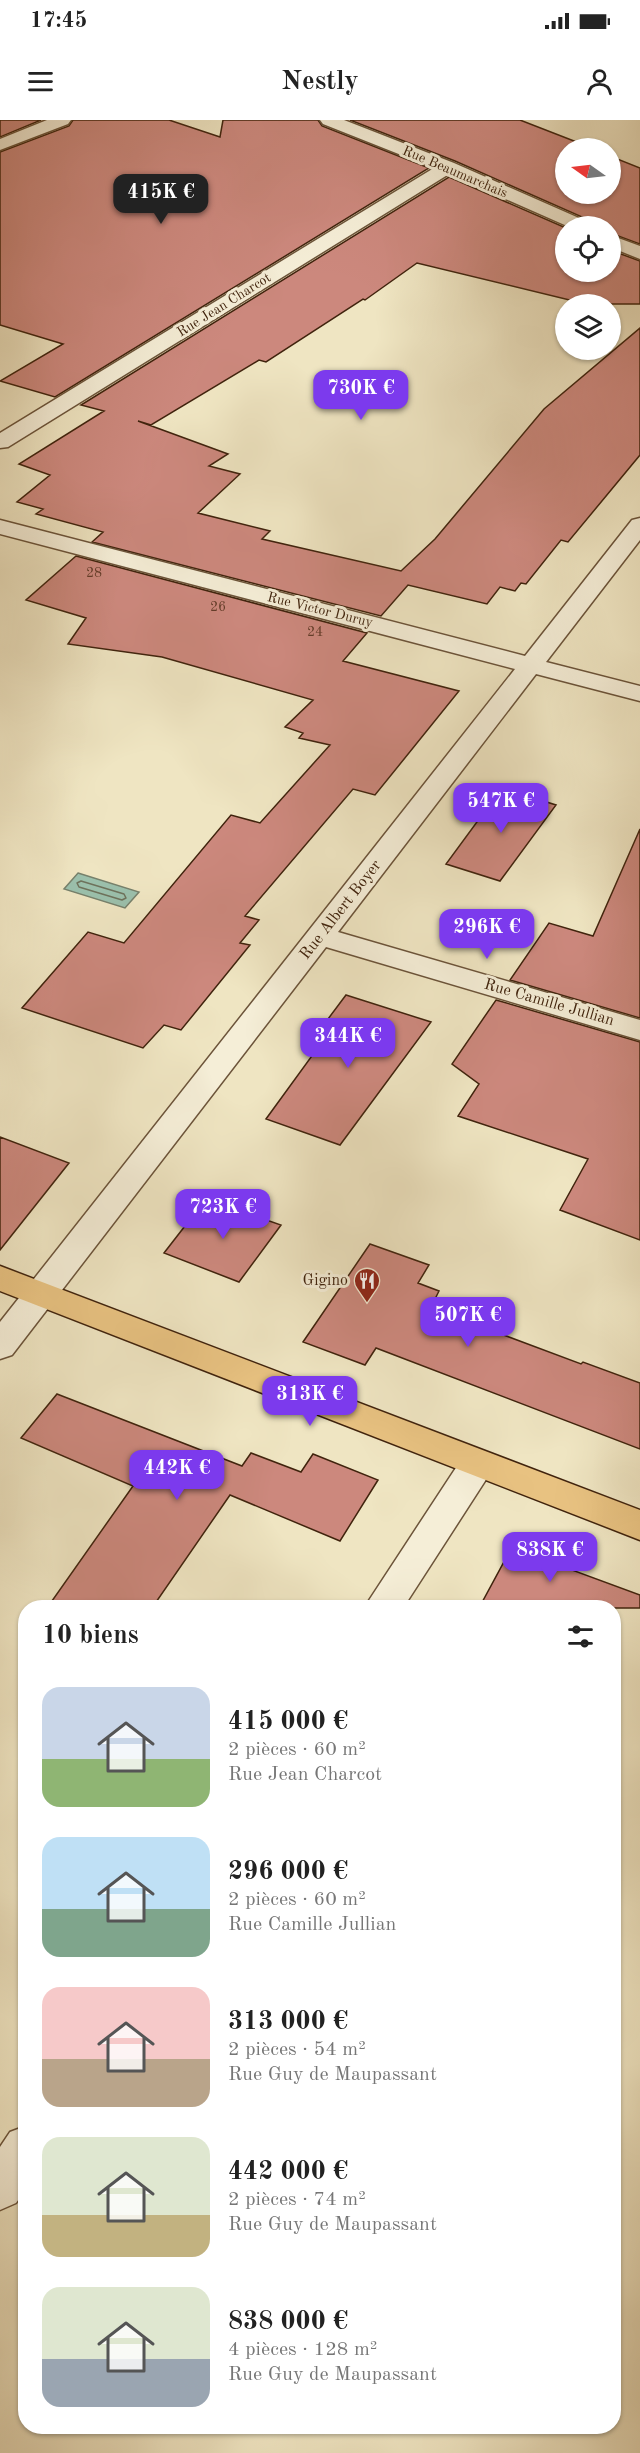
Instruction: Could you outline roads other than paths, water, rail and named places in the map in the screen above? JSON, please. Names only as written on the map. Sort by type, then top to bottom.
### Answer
[{"type":"main road","points":[[0,1278],[640,1525]]},
{"type":"street","points":[[0,145],[62,120]]},
{"type":"street","name":"Rue Beaumarchais","points":[[329,120],[448,167],[558,216]]},
{"type":"street","name":"Rue Jean Charcot","points":[[0,442],[448,167]]},
{"type":"street","points":[[621,245],[640,253]]},
{"type":"street","name":"Rue Albert Boyer","points":[[0,1346],[640,525]]},
{"type":"street","name":"Rue Victor Duruy","points":[[0,527],[640,694]]},
{"type":"street","name":"Rue Camille Jullian","points":[[320,936],[640,1030]]},
{"type":"street","points":[[388,1600],[478,1464]]},
{"type":"street","points":[[0,2187],[18,2160]]},
{"type":"water","points":[[78,873],[139,892],[125,908],[64,889]]},
{"type":"place","name":"Gigino","points":[[367,1304]]}]
